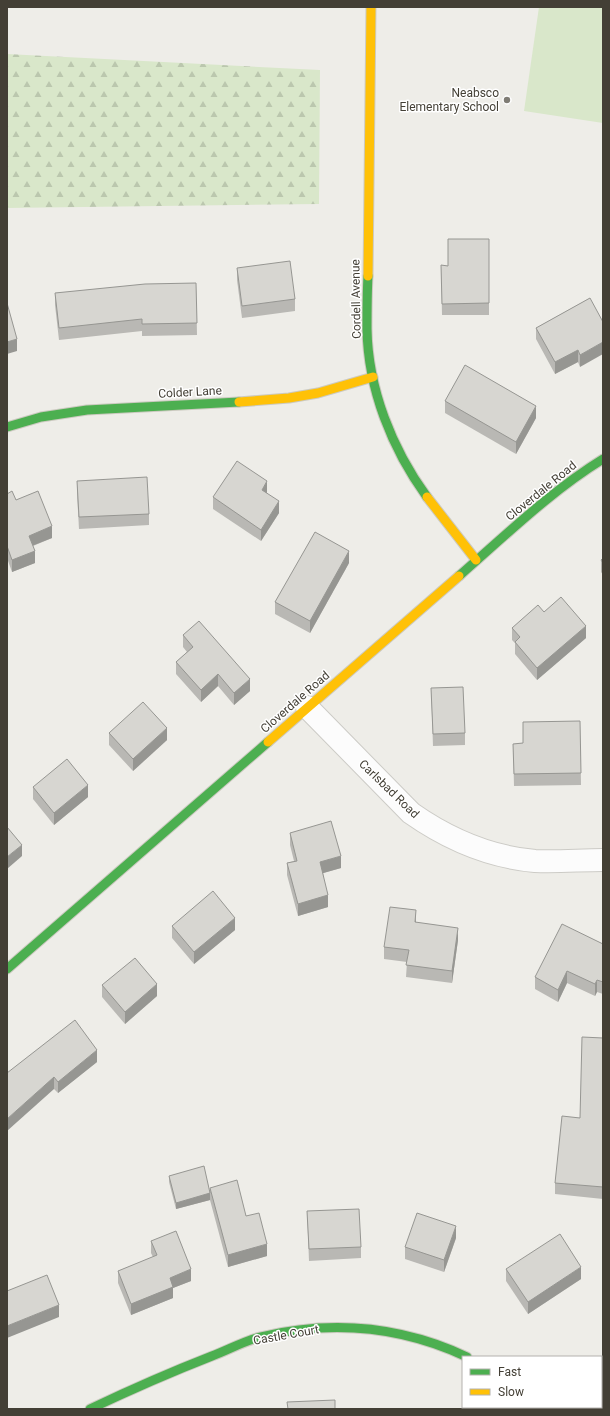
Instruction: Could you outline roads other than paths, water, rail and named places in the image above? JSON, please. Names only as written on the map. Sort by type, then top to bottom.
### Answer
[{"type":"street","name":"Cordell Avenue","points":[[371,7],[366,330],[373,377],[382,412],[399,455],[423,495],[476,560]]},
{"type":"street","name":"Colder Lane","points":[[7,427],[41,417],[73,411],[262,401],[289,398],[318,393],[373,377]]},
{"type":"street","name":"Cloverdale Road","points":[[7,969],[476,560],[570,481],[603,459]]},
{"type":"street","name":"Carlsbad Road","points":[[307,707],[411,813],[431,827],[466,845],[504,856],[536,861],[603,860]]},
{"type":"street","name":"Castle Court","points":[[90,1409],[154,1379],[259,1337],[312,1328],[365,1328],[409,1336],[452,1350],[465,1356]]},
{"type":"place","name":"Neabsco Elementary School","points":[[507,100]]}]
